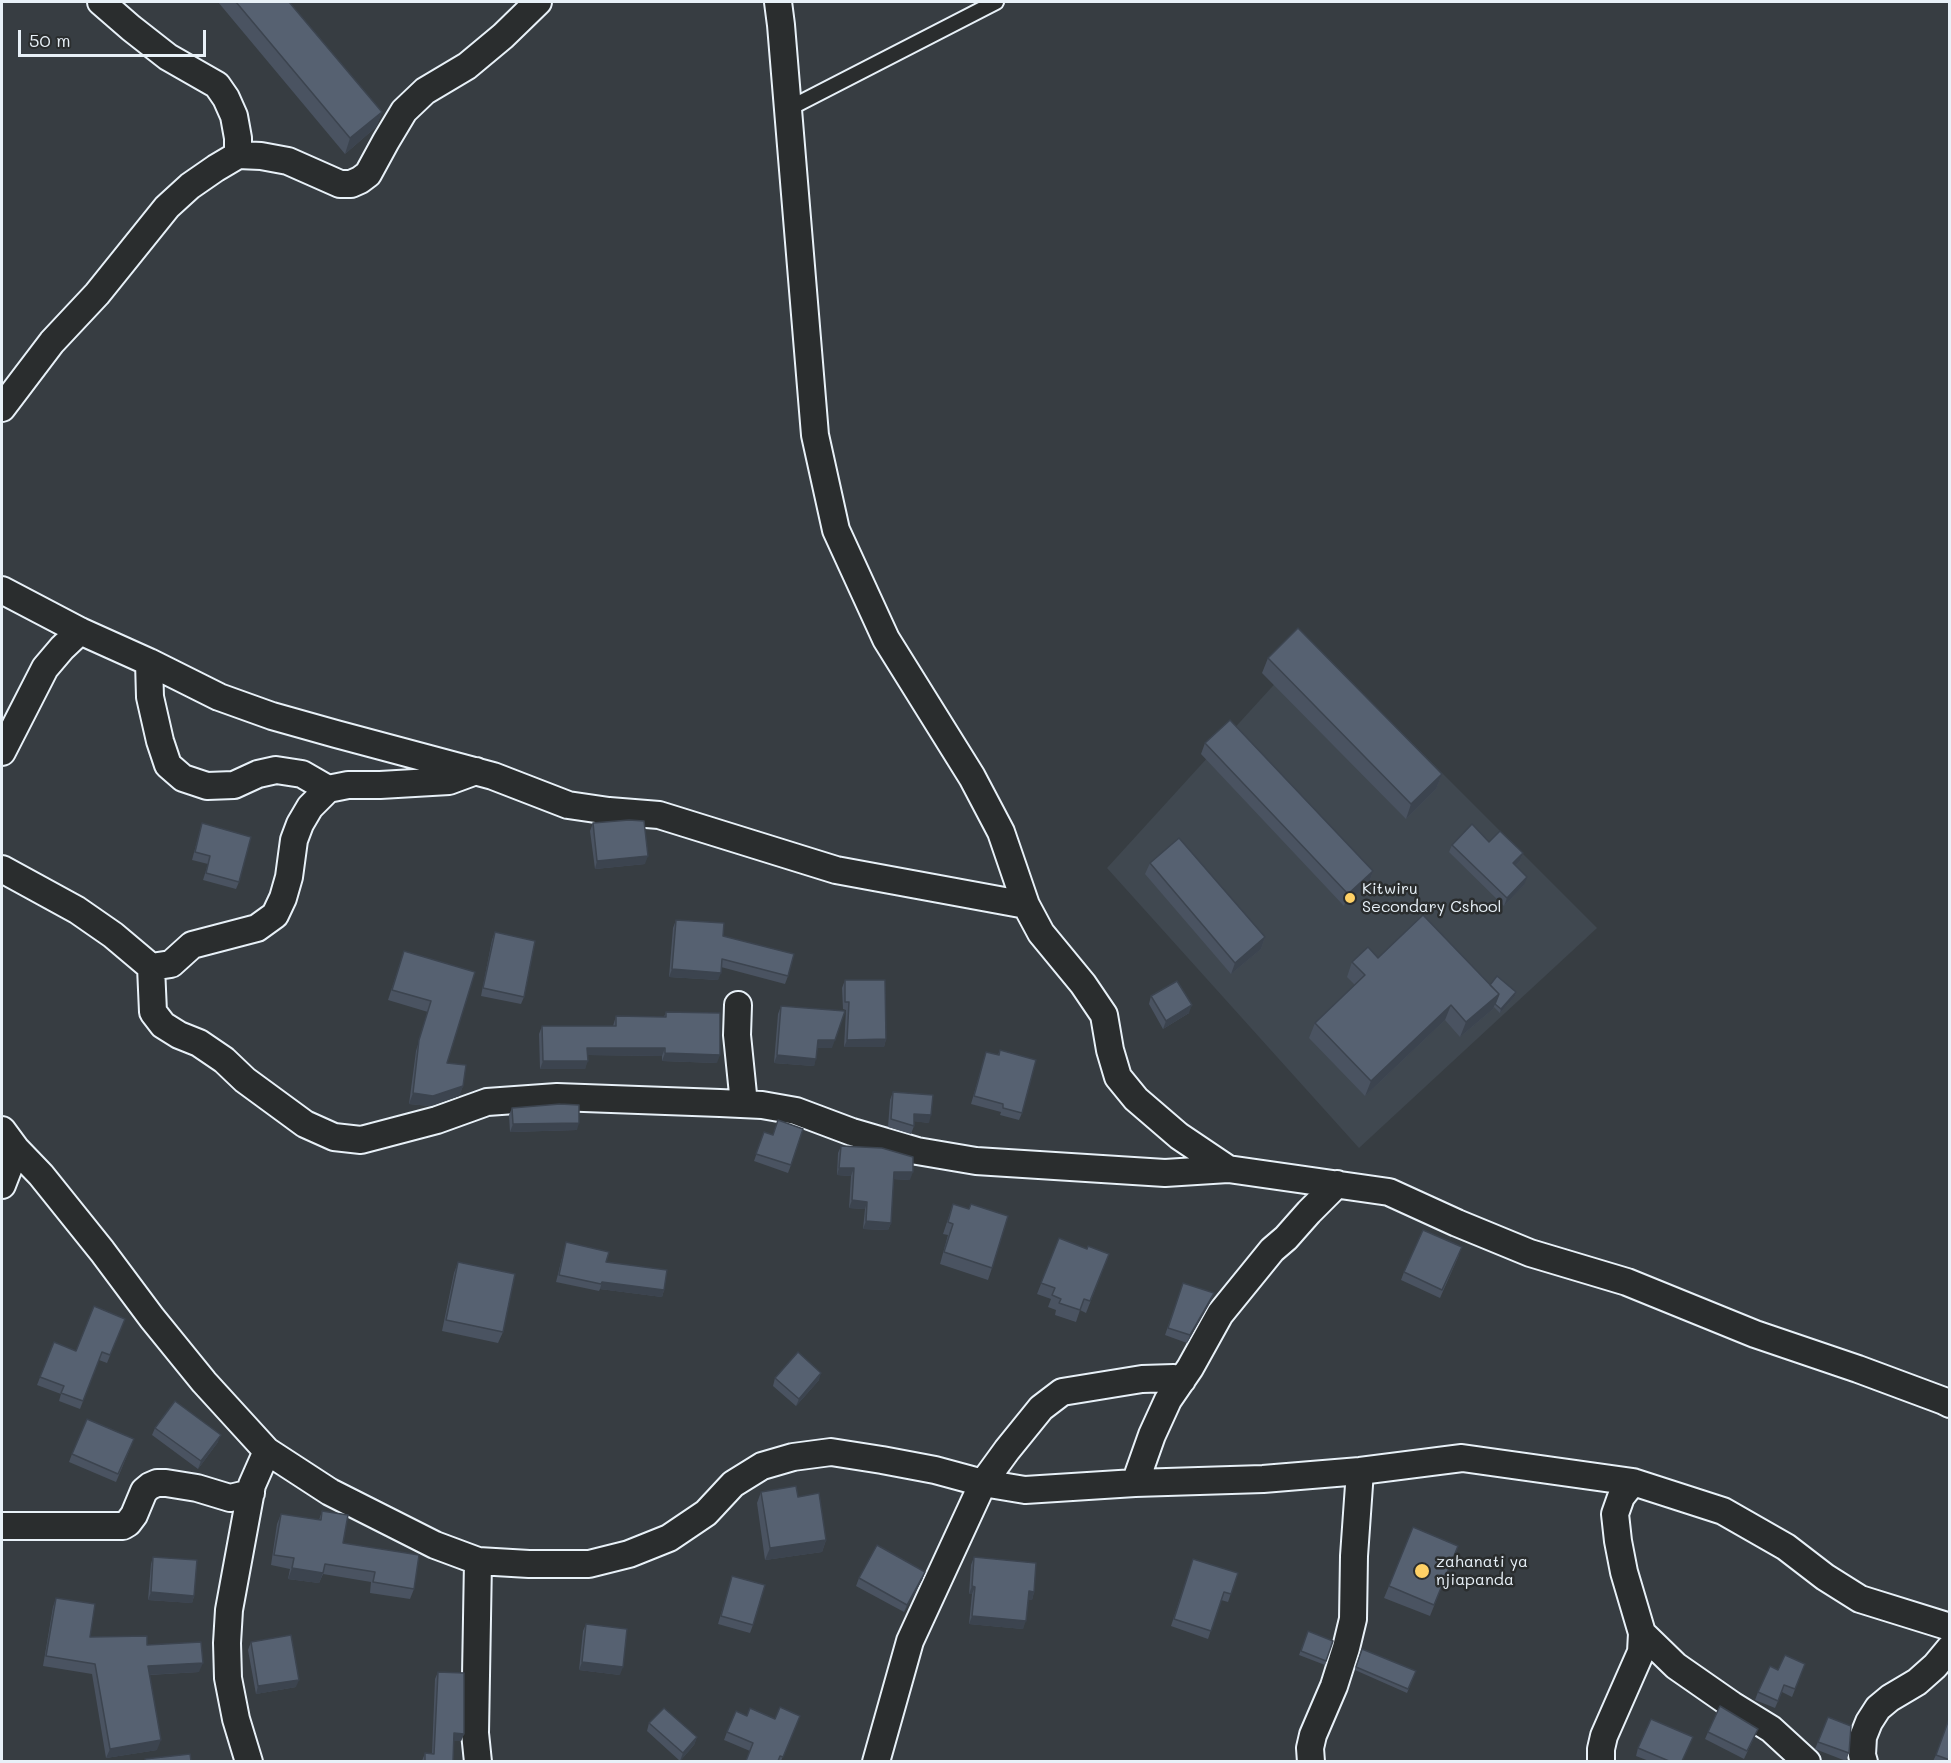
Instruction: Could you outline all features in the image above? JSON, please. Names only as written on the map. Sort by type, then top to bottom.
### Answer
[{"type":"street","points":[[101,2],[168,57],[218,85],[234,116],[238,155]]},
{"type":"street","points":[[2,408],[52,342],[97,294],[167,207],[190,186],[238,155],[288,161],[340,184],[351,184],[360,180],[368,174],[404,111],[425,91],[468,66],[538,2]]},
{"type":"street","points":[[778,2],[816,435],[836,530],[886,639],[982,795],[1000,832],[1026,905],[1041,933],[1083,984],[1104,1015],[1110,1050],[1118,1077],[1136,1099],[1179,1136],[1228,1169]]},
{"type":"street","points":[[2,590],[80,631],[219,697],[272,716],[476,771],[568,805],[659,815],[836,870],[1026,905]]},
{"type":"street","points":[[2,752],[45,668],[80,631]]},
{"type":"street","points":[[149,662],[150,697],[160,741],[168,765],[183,778],[207,786],[234,785],[258,774],[276,770],[302,774],[328,789]]},
{"type":"street","points":[[151,967],[171,964],[192,945],[257,928],[275,915],[289,878],[294,840],[300,824],[310,807],[328,789],[348,785],[449,781],[476,771]]},
{"type":"street","points":[[2,869],[77,910],[113,935],[151,967],[153,1012],[163,1025],[199,1043],[224,1060],[245,1080],[305,1124],[334,1137],[362,1140],[436,1120],[487,1102],[566,1097],[744,1104],[796,1111],[852,1132],[917,1152],[976,1161],[1165,1173],[1228,1169],[1389,1192],[1530,1253],[1627,1282],[1755,1334],[1948,1402]]},
{"type":"street","points":[[738,1005],[737,1035],[744,1104]]},
{"type":"street","points":[[2,1185],[9,1139]]},
{"type":"street","points":[[9,1139],[41,1175],[196,1373],[267,1451],[330,1492],[368,1512],[435,1545],[478,1561],[589,1564],[629,1554],[669,1538],[706,1514],[733,1484],[762,1466],[793,1457],[831,1452],[935,1470],[983,1483],[1025,1490],[1136,1483],[1263,1479],[1360,1471],[1462,1458],[1633,1482],[1723,1511],[1786,1548],[1860,1599],[1950,1627]]},
{"type":"street","points":[[1136,1483],[1168,1400],[1220,1314],[1272,1250],[1337,1184]]},
{"type":"street","points":[[876,1761],[910,1641],[983,1483],[1041,1408],[1062,1392],[1142,1379],[1182,1380]]},
{"type":"street","points":[[249,1761],[236,1719],[228,1678],[227,1643],[229,1610],[251,1492],[267,1451]]},
{"type":"street","points":[[1311,1761],[1310,1748],[1313,1735],[1334,1686],[1353,1619],[1354,1556],[1360,1471]]},
{"type":"street","points":[[1601,1761],[1604,1736],[1641,1652],[1642,1633],[1624,1572],[1615,1514],[1621,1497],[1633,1482]]},
{"type":"street","points":[[2,1526],[123,1526],[134,1515],[144,1491],[157,1483],[197,1488],[230,1498],[251,1492]]},
{"type":"street","points":[[478,1561],[475,1733],[478,1761]]},
{"type":"street","points":[[1642,1633],[1676,1666],[1732,1706],[1771,1729],[1807,1761]]},
{"type":"street","points":[[1864,1761],[1863,1737],[1878,1708],[1917,1682],[1950,1648]]},
{"type":"lane","points":[[788,109],[996,2]]},
{"type":"shaded area","name":"Kitwiru Secondary Cshool","points":[[1312,643],[1597,928],[1359,1148],[1107,868]]},
{"type":"building","points":[[236,2],[289,2],[382,112],[350,138]]},
{"type":"building","points":[[1298,628],[1442,774],[1411,804],[1268,658]]},
{"type":"building","points":[[1230,720],[1373,871],[1348,894],[1205,743]]},
{"type":"building","points":[[644,821],[648,856],[597,861],[593,823]]},
{"type":"building","points":[[202,823],[251,837],[239,882],[206,873],[210,856],[195,852]]},
{"type":"building","points":[[1472,824],[1489,842],[1500,831],[1523,853],[1513,863],[1527,877],[1507,898],[1452,845]]},
{"type":"building","points":[[1179,838],[1265,937],[1235,963],[1150,863]]},
{"type":"building","points":[[1423,915],[1499,994],[1466,1022],[1451,1005],[1371,1081],[1315,1023],[1365,975],[1352,962],[1368,947],[1378,958]]},
{"type":"building","points":[[676,920],[724,923],[723,936],[794,954],[788,976],[722,959],[721,973],[672,969]]},
{"type":"building","points":[[495,932],[535,941],[524,997],[483,988]]},
{"type":"building","points":[[404,951],[475,972],[447,1063],[466,1065],[463,1086],[433,1096],[413,1093],[419,1040],[431,1001],[392,990]]},
{"type":"building","points":[[1497,976],[1516,992],[1501,1009],[1495,1004],[1499,994],[1490,985]]},
{"type":"building","points":[[845,980],[885,980],[886,1039],[847,1040],[849,1002],[845,1002]]},
{"type":"building","points":[[1177,981],[1192,1005],[1166,1021],[1151,996]]},
{"type":"building","points":[[781,1006],[845,1011],[835,1040],[818,1040],[816,1059],[777,1055]]},
{"type":"building","points":[[666,1012],[720,1013],[720,1055],[665,1053],[665,1048],[587,1048],[588,1061],[543,1061],[542,1026],[616,1026],[616,1016],[666,1017]]},
{"type":"building","points":[[1000,1050],[1036,1060],[1022,1113],[1003,1108],[1003,1104],[974,1096],[986,1052],[999,1055]]},
{"type":"building","points":[[893,1092],[933,1095],[931,1115],[914,1114],[914,1126],[891,1119]]},
{"type":"building","points":[[560,1104],[579,1105],[579,1123],[513,1124],[512,1108]]},
{"type":"building","points":[[778,1120],[803,1129],[791,1165],[756,1154],[764,1132],[773,1135]]},
{"type":"building","points":[[841,1146],[882,1148],[913,1157],[913,1172],[894,1172],[891,1223],[866,1221],[867,1202],[852,1200],[854,1168],[839,1168]]},
{"type":"building","points":[[953,1204],[969,1209],[971,1204],[1008,1216],[992,1268],[944,1252],[953,1224],[948,1222]]},
{"type":"building","points":[[1423,1230],[1462,1247],[1442,1290],[1404,1272]]},
{"type":"building","points":[[1059,1238],[1087,1249],[1088,1246],[1109,1254],[1090,1301],[1084,1299],[1080,1310],[1059,1303],[1061,1299],[1052,1295],[1055,1288],[1041,1283]]},
{"type":"building","points":[[566,1242],[609,1252],[606,1262],[667,1270],[664,1290],[602,1282],[601,1284],[559,1275]]},
{"type":"building","points":[[458,1262],[515,1274],[503,1332],[446,1320]]},
{"type":"building","points":[[1183,1283],[1214,1293],[1190,1335],[1168,1328]]},
{"type":"building","points":[[94,1306],[125,1319],[110,1355],[102,1352],[83,1401],[61,1393],[64,1386],[40,1377],[54,1342],[76,1351]]},
{"type":"building","points":[[798,1352],[821,1373],[799,1399],[775,1378]]},
{"type":"building","points":[[175,1401],[221,1435],[201,1461],[155,1428]]},
{"type":"building","points":[[87,1419],[134,1439],[118,1474],[72,1454]]},
{"type":"building","points":[[796,1486],[798,1497],[819,1493],[826,1540],[770,1548],[761,1492]]},
{"type":"building","points":[[322,1511],[348,1515],[343,1543],[419,1555],[414,1589],[373,1582],[375,1572],[325,1564],[323,1573],[292,1568],[294,1558],[274,1555],[281,1514],[321,1520]]},
{"type":"building","name":"zahanati ya njiapanda","points":[[1413,1527],[1458,1546],[1434,1605],[1389,1586]]},
{"type":"building","points":[[877,1545],[925,1572],[907,1605],[859,1578]]},
{"type":"building","points":[[153,1557],[197,1560],[194,1596],[151,1592]]},
{"type":"building","points":[[974,1557],[1036,1563],[1034,1592],[1029,1591],[1026,1621],[972,1616],[975,1587],[972,1586]]},
{"type":"building","points":[[1193,1559],[1238,1573],[1231,1594],[1224,1592],[1211,1631],[1174,1619]]},
{"type":"building","points":[[732,1576],[765,1585],[753,1625],[721,1616]]},
{"type":"building","points":[[56,1598],[95,1604],[90,1637],[147,1636],[147,1645],[201,1642],[203,1663],[148,1666],[161,1740],[110,1749],[95,1664],[46,1656]]},
{"type":"building","points":[[586,1624],[627,1629],[623,1667],[582,1662]]},
{"type":"building","points":[[1308,1631],[1333,1641],[1326,1661],[1301,1651]]},
{"type":"building","points":[[291,1635],[299,1680],[258,1686],[251,1642]]},
{"type":"building","points":[[1362,1649],[1416,1671],[1408,1689],[1356,1667]]},
{"type":"building","points":[[1785,1655],[1805,1664],[1795,1689],[1784,1685],[1778,1701],[1758,1692],[1770,1666],[1778,1670]]},
{"type":"building","points":[[438,1672],[464,1673],[464,1734],[454,1733],[453,1761],[425,1761],[425,1753],[434,1754]]},
{"type":"building","points":[[1720,1706],[1758,1729],[1747,1751],[1708,1732]]},
{"type":"building","points":[[780,1707],[800,1716],[783,1757],[780,1756],[778,1761],[746,1761],[753,1743],[727,1732],[736,1711],[747,1716],[750,1708],[775,1719]]},
{"type":"building","points":[[664,1708],[697,1737],[683,1753],[649,1723]]},
{"type":"building","points":[[1828,1717],[1851,1726],[1849,1753],[1818,1742]]},
{"type":"building","points":[[1651,1719],[1693,1737],[1682,1761],[1669,1761],[1638,1748]]},
{"type":"building","points":[[1950,1719],[1950,1760],[1936,1755]]},
{"type":"building","points":[[190,1754],[191,1761],[145,1761],[145,1759]]},
{"type":"place","name":"Kitwiru Secondary Cshool","points":[[1350,898]]},
{"type":"place","name":"zahanati ya njiapanda","points":[[1422,1571]]}]
